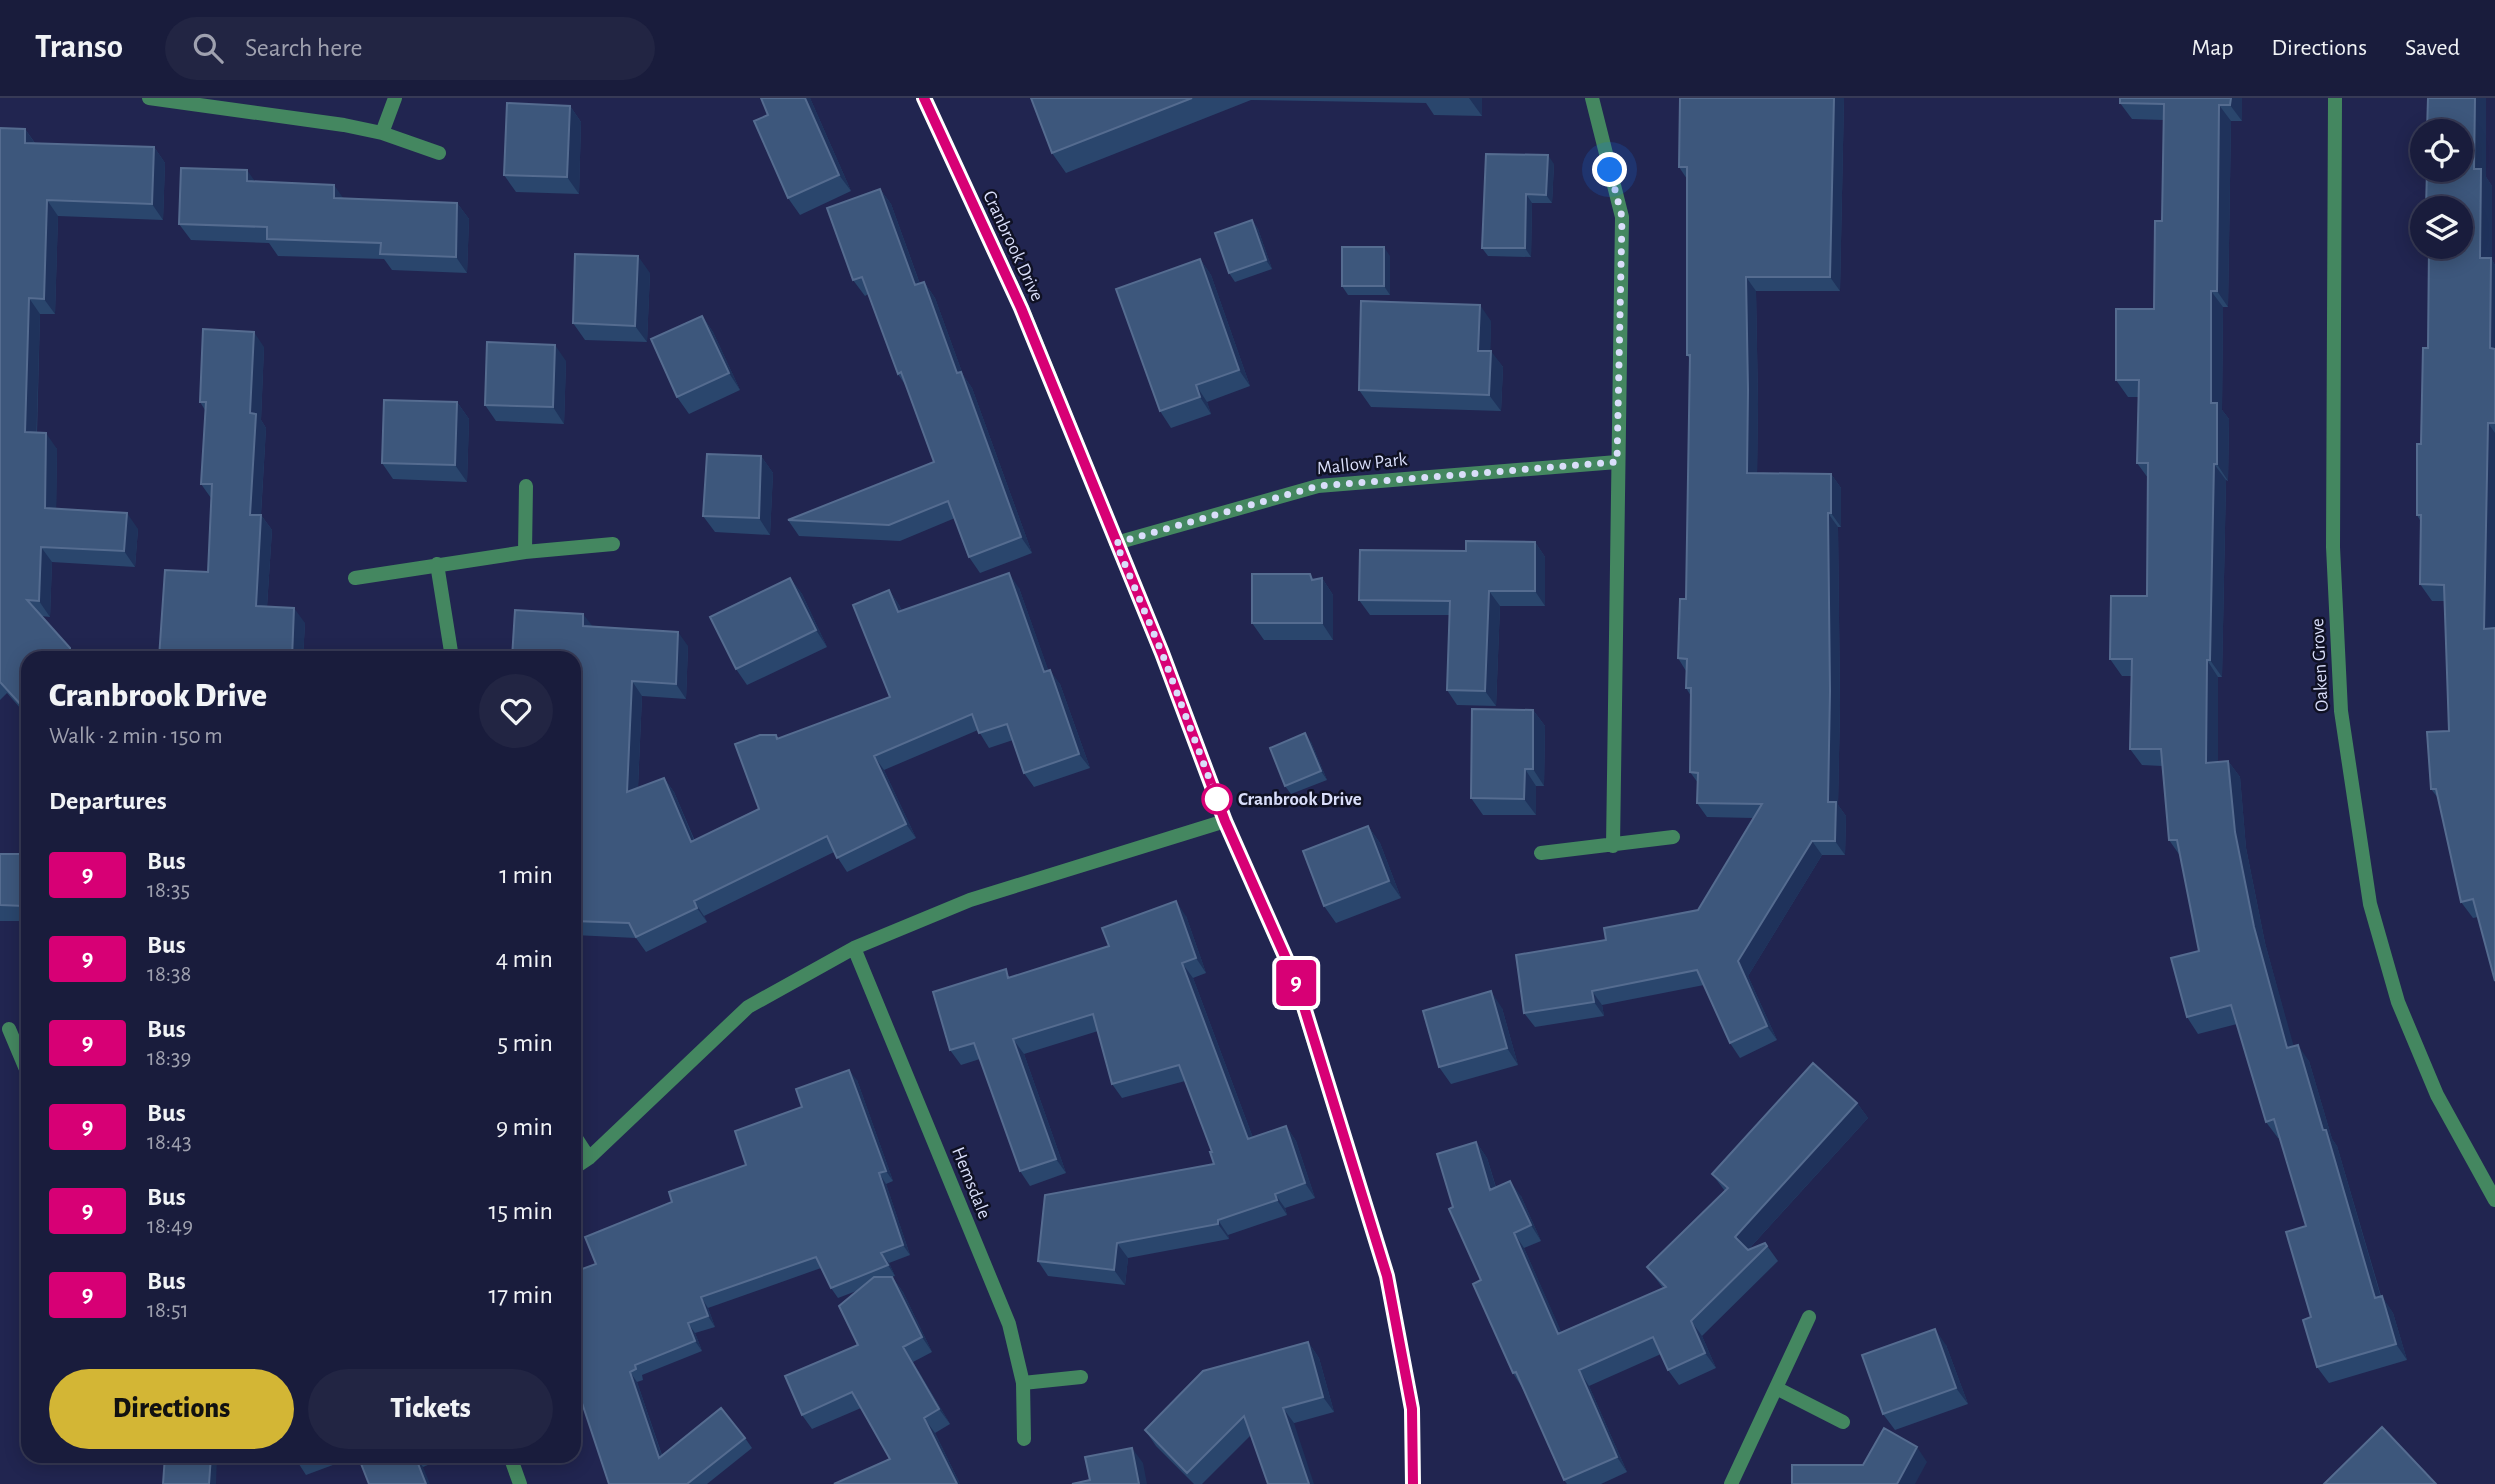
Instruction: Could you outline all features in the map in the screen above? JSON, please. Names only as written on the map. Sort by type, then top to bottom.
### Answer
[{"type":"street","points":[[149,98],[344,125],[382,133],[439,153]]},
{"type":"street","points":[[382,133],[395,98]]},
{"type":"street","name":"Cranbrook Drive","points":[[924,98],[1021,308],[1162,653],[1225,821],[1296,981],[1387,1276],[1412,1409],[1413,1484]]},
{"type":"street","points":[[1592,98],[1622,217],[1613,846]]},
{"type":"street","name":"Oaken Grove","points":[[2335,98],[2333,547],[2341,711],[2370,904],[2398,1002],[2437,1095],[2495,1200]]},
{"type":"street","name":"Mallow Park","points":[[1116,543],[1318,486],[1617,462]]},
{"type":"street","points":[[525,552],[526,486]]},
{"type":"street","points":[[355,578],[525,552],[613,544]]},
{"type":"street","points":[[438,564],[451,651]]},
{"type":"street","points":[[581,1163],[748,1007],[854,948],[970,900],[1225,821]]},
{"type":"street","points":[[1541,853],[1673,837]]},
{"type":"street","name":"Hemsdale","points":[[854,948],[1009,1324],[1023,1383],[1024,1439]]},
{"type":"street","points":[[9,1029],[21,1057]]},
{"type":"street","points":[[581,1146],[589,1158]]},
{"type":"street","points":[[1731,1484],[1810,1317]]},
{"type":"street","points":[[1023,1383],[1082,1377]]},
{"type":"street","points":[[1776,1388],[1843,1422]]},
{"type":"street","points":[[512,1463],[520,1484]]},
{"type":"building","points":[[761,98],[805,98],[839,175],[788,198],[754,121],[768,115]]},
{"type":"building","points":[[1031,98],[1192,98],[1052,153]]},
{"type":"building","points":[[1680,98],[1834,98],[1830,277],[1746,277],[1747,473],[1831,474],[1831,513],[1828,513],[1828,802],[1836,802],[1835,841],[1812,841],[1738,961],[1767,1026],[1730,1043],[1697,970],[1592,991],[1594,1002],[1524,1013],[1516,955],[1606,940],[1604,928],[1698,910],[1762,804],[1697,803],[1698,773],[1690,772],[1691,688],[1686,688],[1687,659],[1678,658],[1680,599],[1686,599],[1690,355],[1687,355],[1687,167],[1679,167]]},
{"type":"building","points":[[2120,98],[2231,98],[2230,105],[2219,105],[2217,291],[2211,291],[2211,403],[2217,403],[2217,464],[2214,464],[2206,763],[2228,761],[2235,832],[2254,927],[2287,1048],[2298,1045],[2375,1298],[2382,1296],[2396,1344],[2317,1367],[2303,1320],[2311,1317],[2286,1232],[2306,1226],[2274,1119],[2266,1122],[2231,1005],[2187,1017],[2171,958],[2199,951],[2177,840],[2169,840],[2161,749],[2130,749],[2132,659],[2110,659],[2111,596],[2147,596],[2148,463],[2137,463],[2139,380],[2116,380],[2116,309],[2154,309],[2155,221],[2162,221],[2164,104],[2120,103]]},
{"type":"building","points":[[2428,98],[2475,98],[2474,169],[2481,169],[2480,258],[2491,258],[2490,348],[2495,349],[2495,423],[2488,423],[2484,629],[2495,628],[2495,981],[2473,899],[2461,902],[2436,789],[2431,789],[2427,732],[2449,731],[2444,585],[2420,584],[2421,515],[2417,515],[2417,444],[2421,444],[2423,348],[2428,348],[2429,259],[2473,259],[2473,196],[2426,196],[2427,182],[2473,182],[2473,119],[2427,119]]},
{"type":"building","points":[[507,103],[570,106],[567,177],[504,175]]},
{"type":"building","points":[[0,128],[25,129],[25,143],[154,147],[152,204],[47,200],[44,299],[29,298],[25,432],[46,433],[45,508],[127,513],[124,551],[41,547],[39,601],[27,600],[70,651],[21,651],[21,705],[0,682]]},
{"type":"building","points":[[1486,154],[1548,155],[1546,195],[1526,194],[1525,248],[1482,248]]},
{"type":"building","points":[[181,168],[247,170],[247,181],[334,185],[334,198],[457,203],[456,257],[380,254],[381,243],[267,239],[267,227],[179,224]]},
{"type":"building","points":[[880,189],[915,285],[924,282],[957,373],[961,372],[1021,537],[969,557],[948,501],[889,525],[788,520],[934,462],[862,277],[853,280],[827,208]]},
{"type":"building","points":[[1252,220],[1266,260],[1229,273],[1215,233]]},
{"type":"building","points":[[1342,247],[1384,247],[1384,286],[1342,286]]},
{"type":"building","points":[[575,254],[638,256],[635,326],[573,323]]},
{"type":"building","points":[[1200,259],[1239,370],[1196,385],[1200,397],[1160,411],[1116,289]]},
{"type":"building","points":[[1361,301],[1480,305],[1478,351],[1491,351],[1489,395],[1359,390]]},
{"type":"building","points":[[702,316],[729,373],[677,397],[651,339]]},
{"type":"building","points":[[203,329],[254,332],[250,413],[256,414],[250,515],[261,515],[256,606],[294,608],[292,651],[159,651],[165,570],[208,572],[212,484],[201,484],[206,402],[200,402]]},
{"type":"building","points":[[487,342],[555,345],[553,407],[485,405]]},
{"type":"building","points":[[384,400],[457,402],[455,465],[382,463]]},
{"type":"building","points":[[707,454],[761,456],[759,518],[703,516]]},
{"type":"building","points":[[1466,541],[1535,542],[1535,591],[1489,591],[1485,691],[1447,690],[1450,601],[1359,600],[1360,550],[1466,551]]},
{"type":"building","points":[[1009,573],[1044,672],[1050,670],[1079,754],[1024,773],[1007,724],[979,733],[972,714],[874,756],[906,824],[837,858],[827,836],[694,901],[697,908],[636,937],[629,923],[581,921],[581,651],[512,651],[515,610],[583,614],[583,626],[678,632],[676,684],[632,681],[627,792],[664,778],[691,842],[759,809],[735,744],[760,735],[776,735],[777,739],[890,697],[853,605],[889,590],[898,612]]},
{"type":"building","points":[[1252,574],[1310,574],[1312,580],[1322,578],[1322,623],[1252,623]]},
{"type":"building","points":[[790,578],[816,630],[736,669],[710,617]]},
{"type":"building","points":[[1472,709],[1533,710],[1533,769],[1525,769],[1524,799],[1471,798]]},
{"type":"building","points":[[1305,733],[1321,771],[1285,786],[1270,748]]},
{"type":"building","points":[[1368,826],[1389,881],[1324,906],[1303,851]]},
{"type":"building","points":[[0,854],[21,854],[21,906],[0,905]]},
{"type":"building","points":[[1176,901],[1196,958],[1182,963],[1248,1139],[1286,1126],[1305,1183],[1275,1194],[1277,1200],[1218,1220],[1218,1224],[1117,1243],[1114,1270],[1038,1261],[1045,1195],[1214,1164],[1212,1152],[1179,1065],[1112,1084],[1093,1014],[1013,1039],[1056,1159],[1020,1171],[974,1043],[950,1050],[933,992],[1006,969],[1008,978],[1109,946],[1102,928]]},
{"type":"building","points":[[1491,991],[1507,1048],[1439,1067],[1423,1011]]},
{"type":"building","points":[[1813,1063],[1857,1103],[1735,1237],[1748,1250],[1765,1243],[1767,1246],[1691,1321],[1705,1353],[1668,1370],[1653,1337],[1579,1370],[1617,1457],[1564,1480],[1473,1284],[1481,1280],[1449,1209],[1453,1207],[1437,1154],[1476,1142],[1490,1190],[1510,1181],[1531,1225],[1514,1233],[1558,1334],[1666,1287],[1647,1267],[1728,1188],[1712,1174]]},
{"type":"building","points":[[849,1070],[886,1171],[879,1173],[903,1245],[881,1253],[888,1265],[831,1288],[816,1257],[701,1297],[708,1316],[688,1323],[695,1341],[635,1365],[636,1369],[630,1372],[659,1458],[721,1408],[745,1438],[687,1484],[609,1484],[581,1400],[581,1269],[596,1264],[585,1237],[672,1202],[669,1192],[746,1165],[735,1131],[802,1107],[796,1089]]},
{"type":"building","points":[[874,1277],[892,1277],[922,1337],[903,1347],[939,1409],[924,1418],[957,1484],[834,1484],[890,1459],[852,1392],[802,1415],[785,1376],[858,1345],[839,1306]]},
{"type":"building","points":[[1935,1329],[1956,1388],[1883,1414],[1862,1355]]},
{"type":"building","points":[[1308,1342],[1323,1397],[1283,1408],[1309,1484],[1268,1484],[1244,1416],[1187,1473],[1145,1430],[1203,1371]]},
{"type":"building","points":[[2382,1427],[2436,1484],[2324,1484]]},
{"type":"building","points":[[1884,1428],[1917,1447],[1897,1484],[1792,1484],[1792,1465],[1863,1465]]},
{"type":"building","points":[[1132,1448],[1139,1484],[1072,1484],[1090,1480],[1085,1457]]},
{"type":"building","points":[[164,1463],[210,1463],[209,1484],[163,1484]]},
{"type":"building","points":[[361,1463],[418,1463],[426,1484],[369,1484]]},
{"type":"bus line","name":"9","points":[[924,98],[1021,308],[1162,653],[1225,821],[1296,981],[1387,1276],[1412,1409],[1413,1484]]},
{"type":"place","name":"Cranbrook Drive","points":[[1217,799]]},
{"type":"route","points":[[1217,799],[1162,653],[1116,543],[1318,486],[1617,462],[1622,217],[1610,170]]}]
